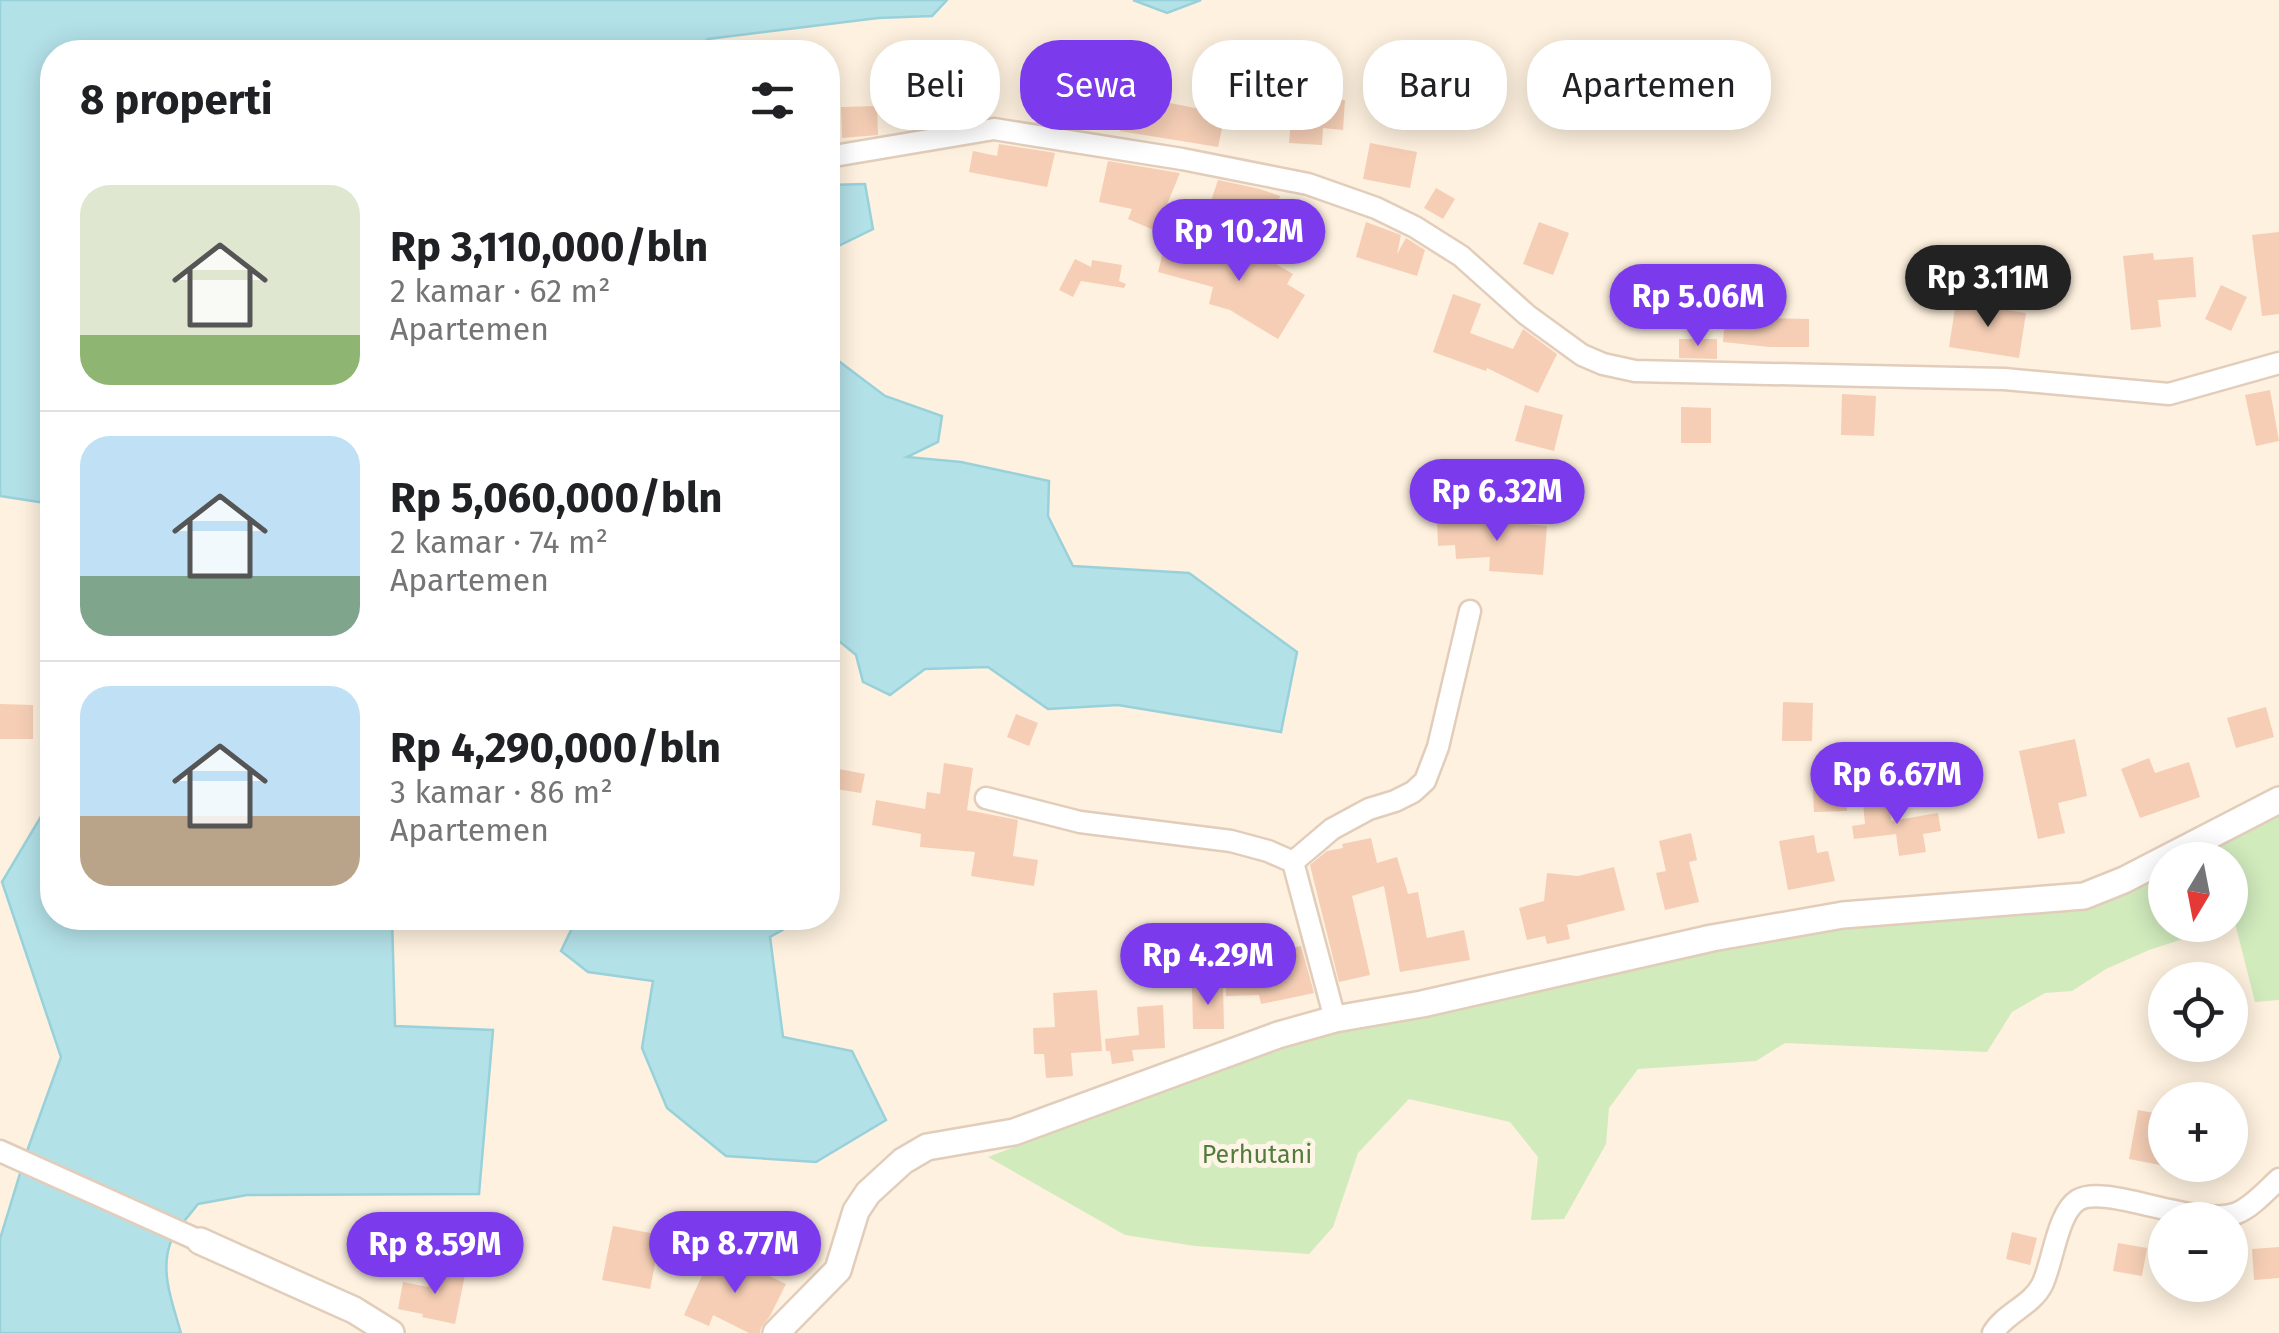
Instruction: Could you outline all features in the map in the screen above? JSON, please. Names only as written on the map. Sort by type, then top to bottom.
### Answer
[{"type":"street","points":[[840,155],[994,129],[1182,158],[1308,184],[1376,208],[1415,227],[1461,256],[1527,315],[1582,355],[1635,371],[2004,379],[2169,394],[2279,364]]},
{"type":"street","points":[[1293,862],[1332,829],[1369,809],[1396,801],[1426,781],[1438,747],[1470,610]]},
{"type":"street","points":[[986,798],[1080,822],[1231,841],[1293,862]]},
{"type":"street","points":[[776,1333],[838,1270],[856,1211],[868,1194],[903,1161],[927,1147],[1014,1132],[1278,1035],[1335,1019],[1438,1000],[1694,942],[1843,915],[2084,896],[2124,880],[2279,800]]},
{"type":"street","points":[[1293,862],[1335,1019]]},
{"type":"street","points":[[0,1152],[354,1310],[391,1333]]},
{"type":"street","points":[[1994,1333],[1998,1324],[2037,1294],[2068,1211],[2081,1198],[2101,1197],[2201,1216],[2224,1216],[2240,1212],[2279,1179]]},
{"type":"green space","points":[[2279,811],[2279,1000],[2255,1002],[2248,962],[2240,942],[2248,942],[2248,842],[2213,842]]},
{"type":"green space","name":"Perhutani","points":[[2148,873],[2148,942],[2174,942],[2106,969],[2072,991],[2045,993],[2012,1012],[1987,1052],[1785,1043],[1756,1061],[1638,1069],[1609,1108],[1606,1144],[1564,1219],[1531,1220],[1538,1157],[1510,1122],[1409,1099],[1358,1153],[1333,1227],[1309,1254],[1195,1246],[1125,1235],[988,1157],[1324,1033],[1844,924],[2083,904]]},
{"type":"water","points":[[0,0],[947,0],[932,16],[878,18],[707,40],[40,40],[40,502],[0,496]]},
{"type":"water","points":[[1133,0],[1201,0],[1167,13]]},
{"type":"water","points":[[865,184],[873,229],[840,245],[840,185]]},
{"type":"water","points":[[840,362],[885,396],[942,416],[938,442],[907,457],[961,462],[1049,481],[1048,516],[1073,566],[1189,573],[1297,652],[1281,732],[1118,705],[1048,709],[988,667],[925,669],[890,695],[863,682],[856,655],[840,642]]},
{"type":"water","points":[[40,818],[40,930],[392,930],[395,1026],[493,1030],[479,1194],[247,1195],[198,1204],[175,1234],[167,1255],[169,1289],[181,1333],[0,1333],[0,1239],[61,1057],[2,882]]},
{"type":"water","points":[[571,930],[783,930],[770,937],[783,1037],[852,1051],[886,1120],[816,1162],[726,1156],[667,1108],[642,1048],[653,981],[588,972],[561,951]]},
{"type":"building","points":[[1172,103],[1192,107],[1192,130],[1222,130],[1218,147],[1120,131],[1172,130]]},
{"type":"building","points":[[870,106],[870,130],[878,130],[878,135],[842,138],[841,107]]},
{"type":"building","points":[[1290,130],[1323,130],[1322,145],[1289,143]]},
{"type":"building","points":[[1370,143],[1417,152],[1410,188],[1363,179]]},
{"type":"building","points":[[999,144],[1055,153],[1047,187],[969,172],[973,151],[997,156]]},
{"type":"building","points":[[1108,161],[1180,173],[1156,231],[1128,219],[1132,209],[1099,202]]},
{"type":"building","points":[[1218,180],[1280,196],[1271,221],[1242,210],[1236,227],[1206,216]]},
{"type":"building","points":[[1436,188],[1455,199],[1443,219],[1424,208]]},
{"type":"building","points":[[1283,214],[1309,220],[1303,246],[1277,240]]},
{"type":"building","points":[[1366,222],[1401,235],[1397,254],[1406,238],[1425,250],[1417,276],[1356,257]]},
{"type":"building","points":[[1539,222],[1569,233],[1553,275],[1523,264]]},
{"type":"building","points":[[2279,232],[2279,314],[2262,316],[2252,235]]},
{"type":"building","points":[[1165,244],[1221,258],[1225,245],[1259,254],[1293,274],[1287,284],[1305,295],[1278,339],[1230,310],[1209,304],[1213,287],[1158,272]]},
{"type":"building","points":[[2153,253],[2154,260],[2193,257],[2196,297],[2158,300],[2161,327],[2131,330],[2123,256]]},
{"type":"building","points":[[1075,259],[1091,267],[1092,260],[1122,265],[1119,281],[1126,284],[1124,288],[1081,281],[1073,297],[1059,290]]},
{"type":"building","points":[[2221,285],[2247,297],[2231,331],[2205,319]]},
{"type":"building","points":[[1453,294],[1481,304],[1470,333],[1513,349],[1523,329],[1557,354],[1538,393],[1487,368],[1486,371],[1433,352]]},
{"type":"building","points":[[1727,294],[1773,298],[1771,318],[1809,319],[1809,347],[1723,342]]},
{"type":"building","points":[[1956,302],[2026,313],[2019,358],[1949,347]]},
{"type":"building","points":[[1679,339],[1717,339],[1717,359],[1679,358]]},
{"type":"building","points":[[2270,390],[2279,441],[2256,446],[2245,395]]},
{"type":"building","points":[[1842,394],[1876,396],[1874,436],[1841,435]]},
{"type":"building","points":[[1525,405],[1563,415],[1554,451],[1515,441]]},
{"type":"building","points":[[1681,407],[1711,408],[1711,443],[1681,443]]},
{"type":"building","points":[[1478,518],[1547,526],[1543,575],[1489,571],[1490,557],[1456,559],[1455,545],[1438,546],[1437,520]]},
{"type":"building","points":[[1783,702],[1813,703],[1812,741],[1782,741]]},
{"type":"building","points":[[0,704],[33,705],[33,739],[0,739]]},
{"type":"building","points":[[2266,707],[2274,737],[2236,748],[2227,718]]},
{"type":"building","points":[[1016,714],[1038,723],[1029,746],[1007,737]]},
{"type":"building","points":[[2075,739],[2087,796],[2058,803],[2065,833],[2038,839],[2019,751]]},
{"type":"building","points":[[2149,758],[2155,773],[2189,762],[2200,797],[2140,818],[2121,769]]},
{"type":"building","points":[[944,763],[973,768],[967,810],[1018,820],[1013,856],[1038,860],[1034,886],[971,876],[975,852],[920,847],[921,834],[872,825],[876,800],[925,809],[927,792],[940,794]]},
{"type":"building","points":[[840,769],[865,774],[861,793],[840,790]]},
{"type":"building","points":[[1846,788],[1847,811],[1814,812],[1813,789]]},
{"type":"building","points":[[1889,800],[1891,821],[1938,813],[1941,831],[1923,834],[1926,852],[1899,856],[1896,834],[1854,839],[1852,826],[1865,824],[1863,803]]},
{"type":"building","points":[[1691,833],[1697,860],[1689,862],[1699,902],[1665,910],[1656,873],[1666,871],[1659,841]]},
{"type":"building","points":[[1814,835],[1817,853],[1828,851],[1835,881],[1788,890],[1779,841]]},
{"type":"building","points":[[1371,838],[1377,863],[1397,857],[1408,894],[1418,892],[1427,938],[1464,930],[1470,960],[1400,972],[1384,886],[1352,896],[1370,975],[1339,982],[1310,865],[1327,851],[1343,848],[1342,844]]},
{"type":"building","points":[[1614,867],[1625,910],[1567,925],[1570,939],[1547,944],[1545,936],[1527,940],[1519,908],[1544,901],[1547,873],[1578,876]]},
{"type":"building","points":[[1301,946],[1314,993],[1261,1004],[1259,995],[1226,996],[1225,968],[1254,967],[1251,956]]},
{"type":"building","points":[[1223,986],[1224,1029],[1193,1029],[1192,987]]},
{"type":"building","points":[[1097,990],[1102,1051],[1071,1053],[1073,1076],[1046,1078],[1044,1054],[1034,1054],[1033,1028],[1055,1027],[1053,993]]},
{"type":"building","points":[[1163,1005],[1165,1048],[1132,1050],[1134,1061],[1112,1064],[1105,1039],[1139,1035],[1137,1007]]},
{"type":"building","points":[[2138,1110],[2148,1112],[2148,1163],[2129,1159]]},
{"type":"building","points":[[613,1226],[661,1235],[650,1289],[602,1280]]},
{"type":"building","points":[[2012,1232],[2037,1238],[2030,1265],[2006,1259]]},
{"type":"building","points":[[2118,1243],[2147,1248],[2142,1276],[2113,1271]]},
{"type":"building","points":[[2279,1247],[2279,1278],[2254,1280],[2252,1249]]},
{"type":"building","points":[[711,1256],[740,1269],[743,1263],[786,1284],[760,1333],[749,1333],[713,1315],[709,1326],[684,1315]]},
{"type":"building","points":[[432,1268],[465,1275],[455,1324],[398,1309],[403,1282],[428,1287]]}]
